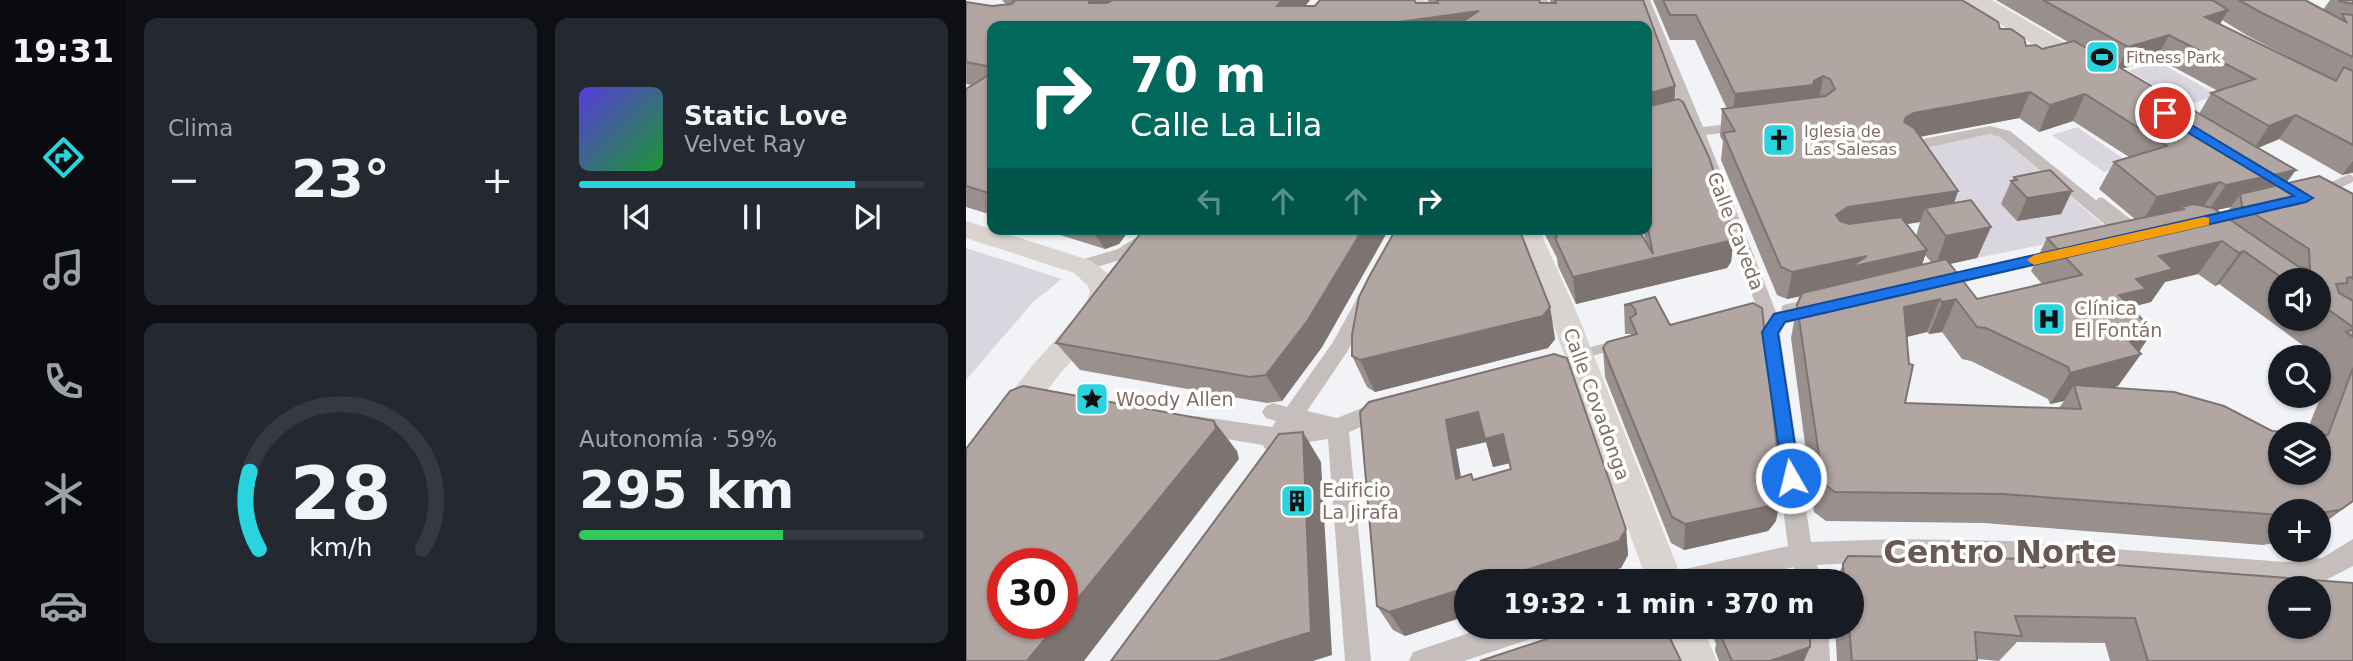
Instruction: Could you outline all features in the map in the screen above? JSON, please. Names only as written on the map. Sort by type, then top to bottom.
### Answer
[{"type":"highway","points":[[1976,0],[2046,48],[2112,82]]},
{"type":"street","points":[[1414,0],[1427,11],[1430,21]]},
{"type":"street","points":[[1542,0],[1548,21]]},
{"type":"street","name":"Calle Caveda","points":[[1644,0],[1650,21]]},
{"type":"street","name":"Calle Caveda","points":[[1652,27],[1660,54],[1698,134],[1769,318],[1780,318]]},
{"type":"street","points":[[1672,121],[1690,116]]},
{"type":"street","points":[[1698,134],[1766,123]]},
{"type":"street","points":[[1907,147],[1990,130],[2005,134],[2145,235]]},
{"type":"street","points":[[966,229],[1080,266],[1094,275],[1104,289]]},
{"type":"street","points":[[1080,266],[1124,253],[1148,235]]},
{"type":"street","points":[[966,475],[1036,398],[1097,309],[1104,289],[1149,235]]},
{"type":"street","name":"Calle Covadonga","points":[[1529,235],[1570,357],[1660,569]]},
{"type":"street","points":[[2112,242],[2145,235]]},
{"type":"street","points":[[1925,281],[2074,251]]},
{"type":"street","points":[[1257,466],[1277,437],[1283,414],[1340,346],[1378,276]]},
{"type":"street","points":[[1780,318],[1832,302]]},
{"type":"street","name":"Calle Caveda","points":[[1780,318],[1770,332],[1801,554],[1807,569]]},
{"type":"street","points":[[1170,421],[1277,437],[1305,435],[1338,427],[1354,418],[1405,402]]},
{"type":"street","points":[[1283,414],[1338,427]]},
{"type":"street","points":[[1338,427],[1358,661]]},
{"type":"street","points":[[1737,569],[1801,554],[1895,550],[2284,574],[2311,574],[2345,567]]},
{"type":"street","points":[[1422,661],[1492,639]]},
{"type":"street","points":[[1689,639],[1698,661]]},
{"type":"street","points":[[1816,639],[1818,661]]},
{"type":"lane","points":[[2313,200],[2349,179]]},
{"type":"lane","points":[[2101,201],[2145,235]]},
{"type":"lane","points":[[1570,357],[1630,341]]},
{"type":"shaded area","points":[[2158,62],[2218,95],[2188,105],[2129,71]]},
{"type":"shaded area","points":[[2077,127],[2130,163],[2104,172],[2052,135]]},
{"type":"shaded area","points":[[1990,134],[1999,136],[2111,231],[1977,258],[1920,149]]},
{"type":"shaded area","points":[[966,248],[1062,279],[1034,301],[966,380]]},
{"type":"building","points":[[1013,0],[1090,0],[1089,3],[1107,3],[1113,0],[1282,0],[1277,6],[1315,6],[1320,0],[1414,0],[1416,3],[1438,3],[1437,0],[1539,0],[1540,3],[1556,3],[1555,0],[1643,0],[1651,21],[1464,21],[1479,11],[1406,21],[987,21],[987,66],[966,62],[966,2],[992,6],[1014,2]]},
{"type":"building","points":[[1663,0],[1962,0],[1998,22],[2000,29],[2011,29],[2024,38],[2026,46],[2036,45],[2042,49],[2074,41],[2296,170],[2226,185],[2220,182],[2157,197],[2114,162],[2167,146],[2085,94],[2050,105],[2030,92],[1914,113],[1906,117],[1904,122],[1914,128],[1958,191],[1848,207],[1836,215],[1840,221],[1849,224],[1901,217],[1927,250],[1850,267],[1867,256],[1792,272],[1781,267],[1723,133],[1735,131],[1722,109],[1826,96],[1835,89],[1830,79],[1823,76],[1814,81],[1813,85],[1735,94],[1696,15],[1670,15]]},
{"type":"building","points":[[2043,0],[2212,0],[2228,10],[2205,17],[2336,81],[2344,67],[2353,71],[2353,145],[2296,115],[2269,126],[2211,93],[2255,79],[2169,35],[2128,47]]},
{"type":"building","points":[[2239,0],[2305,0],[2346,22],[2342,14],[2353,15],[2353,57],[2262,13]]},
{"type":"building","points":[[2353,0],[2353,4],[2340,1]]},
{"type":"building","points":[[1652,24],[1675,86],[1652,93]]},
{"type":"building","points":[[987,76],[987,192],[966,186],[966,89]]},
{"type":"building","points":[[1678,99],[1683,102],[1709,157],[1734,234],[1729,241],[1573,277],[1556,235],[1642,235],[1653,254],[1649,235],[1652,235],[1652,106]]},
{"type":"building","points":[[2050,170],[2072,191],[2027,198],[2011,181],[2017,180],[2014,177]]},
{"type":"building","points":[[2319,176],[2353,194],[2353,279],[2347,278],[2347,283],[2336,284],[2339,293],[2353,301],[2353,327],[2331,311],[2331,268],[2310,268],[2309,249],[2242,206],[2240,194]]},
{"type":"building","points":[[1971,200],[1991,227],[1946,236],[1925,208]]},
{"type":"building","points":[[2193,204],[2213,208],[2299,267],[2304,268],[2268,268],[2244,251],[2239,253],[2222,241],[2159,256],[2173,269],[2136,279],[2146,289],[2119,295],[2153,331],[2126,337],[2141,354],[2070,373],[2068,367],[1986,328],[1977,327],[1956,299],[1942,302],[1940,299],[1904,307],[1909,364],[1913,365],[1905,403],[2081,409],[2074,385],[2174,392],[2224,406],[2268,429],[2268,485],[2331,485],[2331,427],[2353,368],[2353,501],[2340,510],[2331,511],[2331,499],[2268,499],[2268,514],[2003,494],[1835,492],[1823,483],[1797,305],[1802,293],[1946,259],[1977,299],[2082,275],[2047,238],[2184,209],[2181,207]]},
{"type":"building","points":[[1139,235],[1359,235],[1308,320],[1266,375],[1250,377],[1056,343]]},
{"type":"building","points":[[1393,235],[1521,235],[1550,307],[1543,316],[1360,360],[1352,356],[1352,335],[1359,297]]},
{"type":"building","points":[[1655,297],[1670,325],[1753,303],[1762,308],[1782,494],[1774,505],[1685,524],[1672,517],[1603,348],[1607,342],[1637,334],[1630,318],[1636,314],[1635,309],[1631,305],[1624,305]]},
{"type":"building","points":[[1554,354],[1567,358],[1626,529],[1619,541],[1529,569],[1454,569],[1454,592],[1389,612],[1377,606],[1360,412],[1369,402]],"holes":[[[1478,412],[1485,439],[1503,434],[1511,469],[1473,480],[1471,474],[1456,479],[1446,420]]]},
{"type":"building","points":[[1023,386],[1214,421],[1216,429],[1078,598],[1078,548],[987,548],[987,639],[1045,639],[1027,661],[966,661],[966,449],[1010,391]]},
{"type":"building","points":[[1303,432],[1311,632],[1217,661],[1111,661],[1279,434]]},
{"type":"building","points":[[1848,556],[2033,559],[2036,566],[2043,568],[2051,560],[2268,577],[2268,639],[2331,639],[2331,581],[2353,583],[2353,661],[2148,661],[2135,618],[2015,616],[2022,636],[1975,632],[1977,661],[1852,661],[1850,639],[1864,639],[1864,569],[1843,569]]},
{"type":"building","points":[[1547,639],[1670,639],[1681,661],[1480,661]]},
{"type":"building","points":[[1723,639],[1810,639],[1810,647],[1770,661],[1732,661]]},
{"type":"slow traffic","points":[[2034,260],[2204,222]]},
{"type":"place","name":"Fitness Park","points":[[2102,57]]},
{"type":"place","name":"Iglesia de Las Salesas","points":[[1779,140]]},
{"type":"place","name":"Clínica El Fontán","points":[[2049,319]]},
{"type":"place","name":"Woody Allen","points":[[1092,399]]},
{"type":"place","name":"Edificio La Jirafa","points":[[1297,501]]},
{"type":"district","name":"Centro Norte","points":[[2000,552]]},
{"type":"route","points":[[1791,478],[1770,332],[1780,318],[2306,198],[2165,113]]}]
